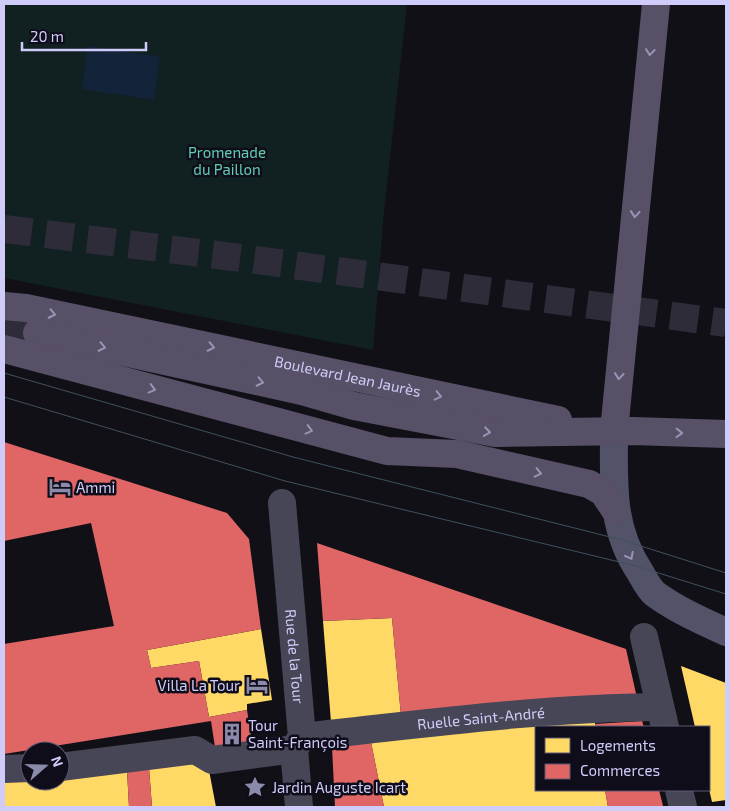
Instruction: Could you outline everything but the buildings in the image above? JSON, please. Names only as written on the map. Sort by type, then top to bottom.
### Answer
[{"type":"main road","points":[[614,431],[656,4]]},
{"type":"main road","name":"Boulevard Jean Jaurès","points":[[4,306],[26,308],[481,406],[614,431]]},
{"type":"main road","points":[[37,333],[302,391],[354,406],[495,434],[614,431],[726,434]]},
{"type":"main road","points":[[4,349],[386,451],[457,454],[589,484],[603,492],[615,510]]},
{"type":"main road","points":[[354,406],[457,454]]},
{"type":"street","points":[[614,431],[615,510],[622,540],[654,592],[697,619],[726,632]]},
{"type":"street","name":"Rue de la Tour","points":[[282,503],[298,743],[299,807]]},
{"type":"street","points":[[644,637],[662,717]]},
{"type":"street","name":"Ruelle Saint-André","points":[[70,766],[195,750],[212,760],[298,743],[474,716],[595,707],[662,717]]},
{"type":"street","points":[[4,769],[20,768]]},
{"type":"street","points":[[679,791],[683,807]]},
{"type":"green space","name":"Promenade du Paillon","points":[[4,4],[407,4],[384,211],[373,350],[4,278]]},
{"type":"water","points":[[88,46],[160,57],[154,100],[82,89]]},
{"type":"tunnel","points":[[4,229],[241,258],[726,323]]},
{"type":"tunnel","points":[[4,323],[37,333]]},
{"type":"tram line","points":[[4,373],[293,457],[622,540],[726,573]]},
{"type":"tram line","points":[[4,397],[285,481],[636,566],[726,594]]},
{"type":"place","name":"Ammi","points":[[60,487]]},
{"type":"place","name":"Villa La Tour","points":[[257,685]]},
{"type":"place","name":"Tour Saint-François","points":[[232,734]]},
{"type":"place","name":"Jardin Auguste Icart","points":[[255,787]]}]
